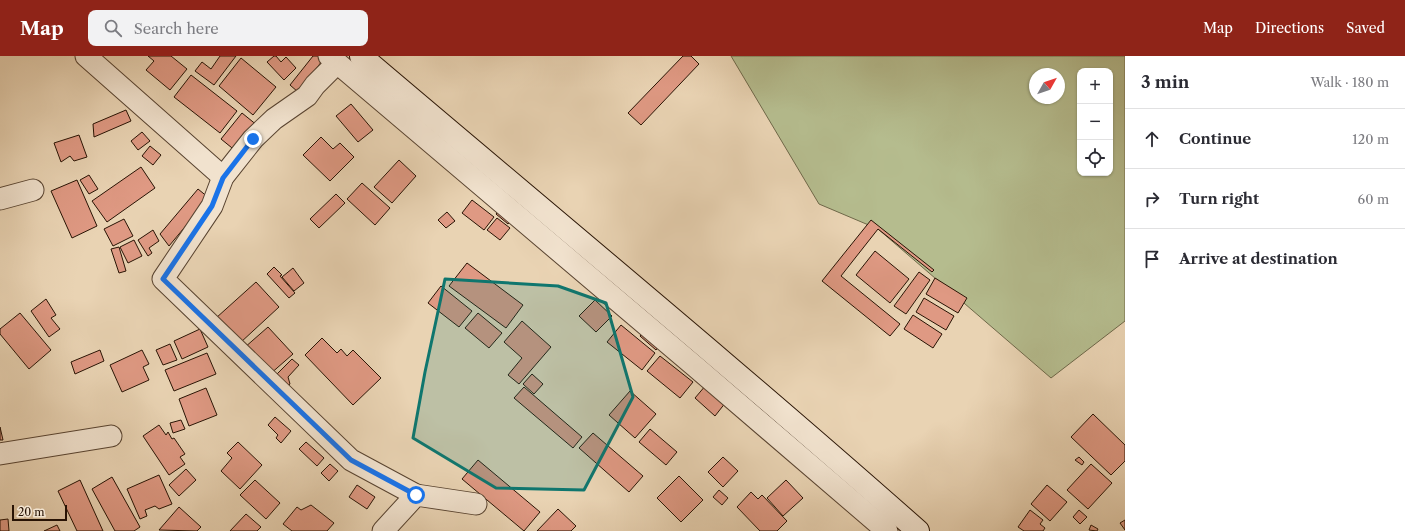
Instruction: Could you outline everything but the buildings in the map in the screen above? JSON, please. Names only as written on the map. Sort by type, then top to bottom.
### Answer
[{"type":"main road","points":[[361,56],[615,270],[841,463],[918,531]]},
{"type":"street","points":[[86,56],[223,178]]},
{"type":"street","points":[[476,504],[416,495],[351,460],[163,279],[212,206],[223,178],[253,139],[274,119],[306,96],[333,60],[887,531]]},
{"type":"street","points":[[0,199],[33,190]]},
{"type":"street","points":[[0,454],[111,436]]},
{"type":"street","points":[[383,531],[416,495]]},
{"type":"highlighted area","points":[[445,279],[558,286],[606,303],[633,397],[584,490],[496,488],[413,438],[425,372]]},
{"type":"green space","points":[[731,56],[1125,56],[1125,321],[1051,378],[878,229],[819,204]]},
{"type":"route","points":[[253,139],[223,178],[212,206],[163,279],[293,406],[351,460],[416,495]]}]
